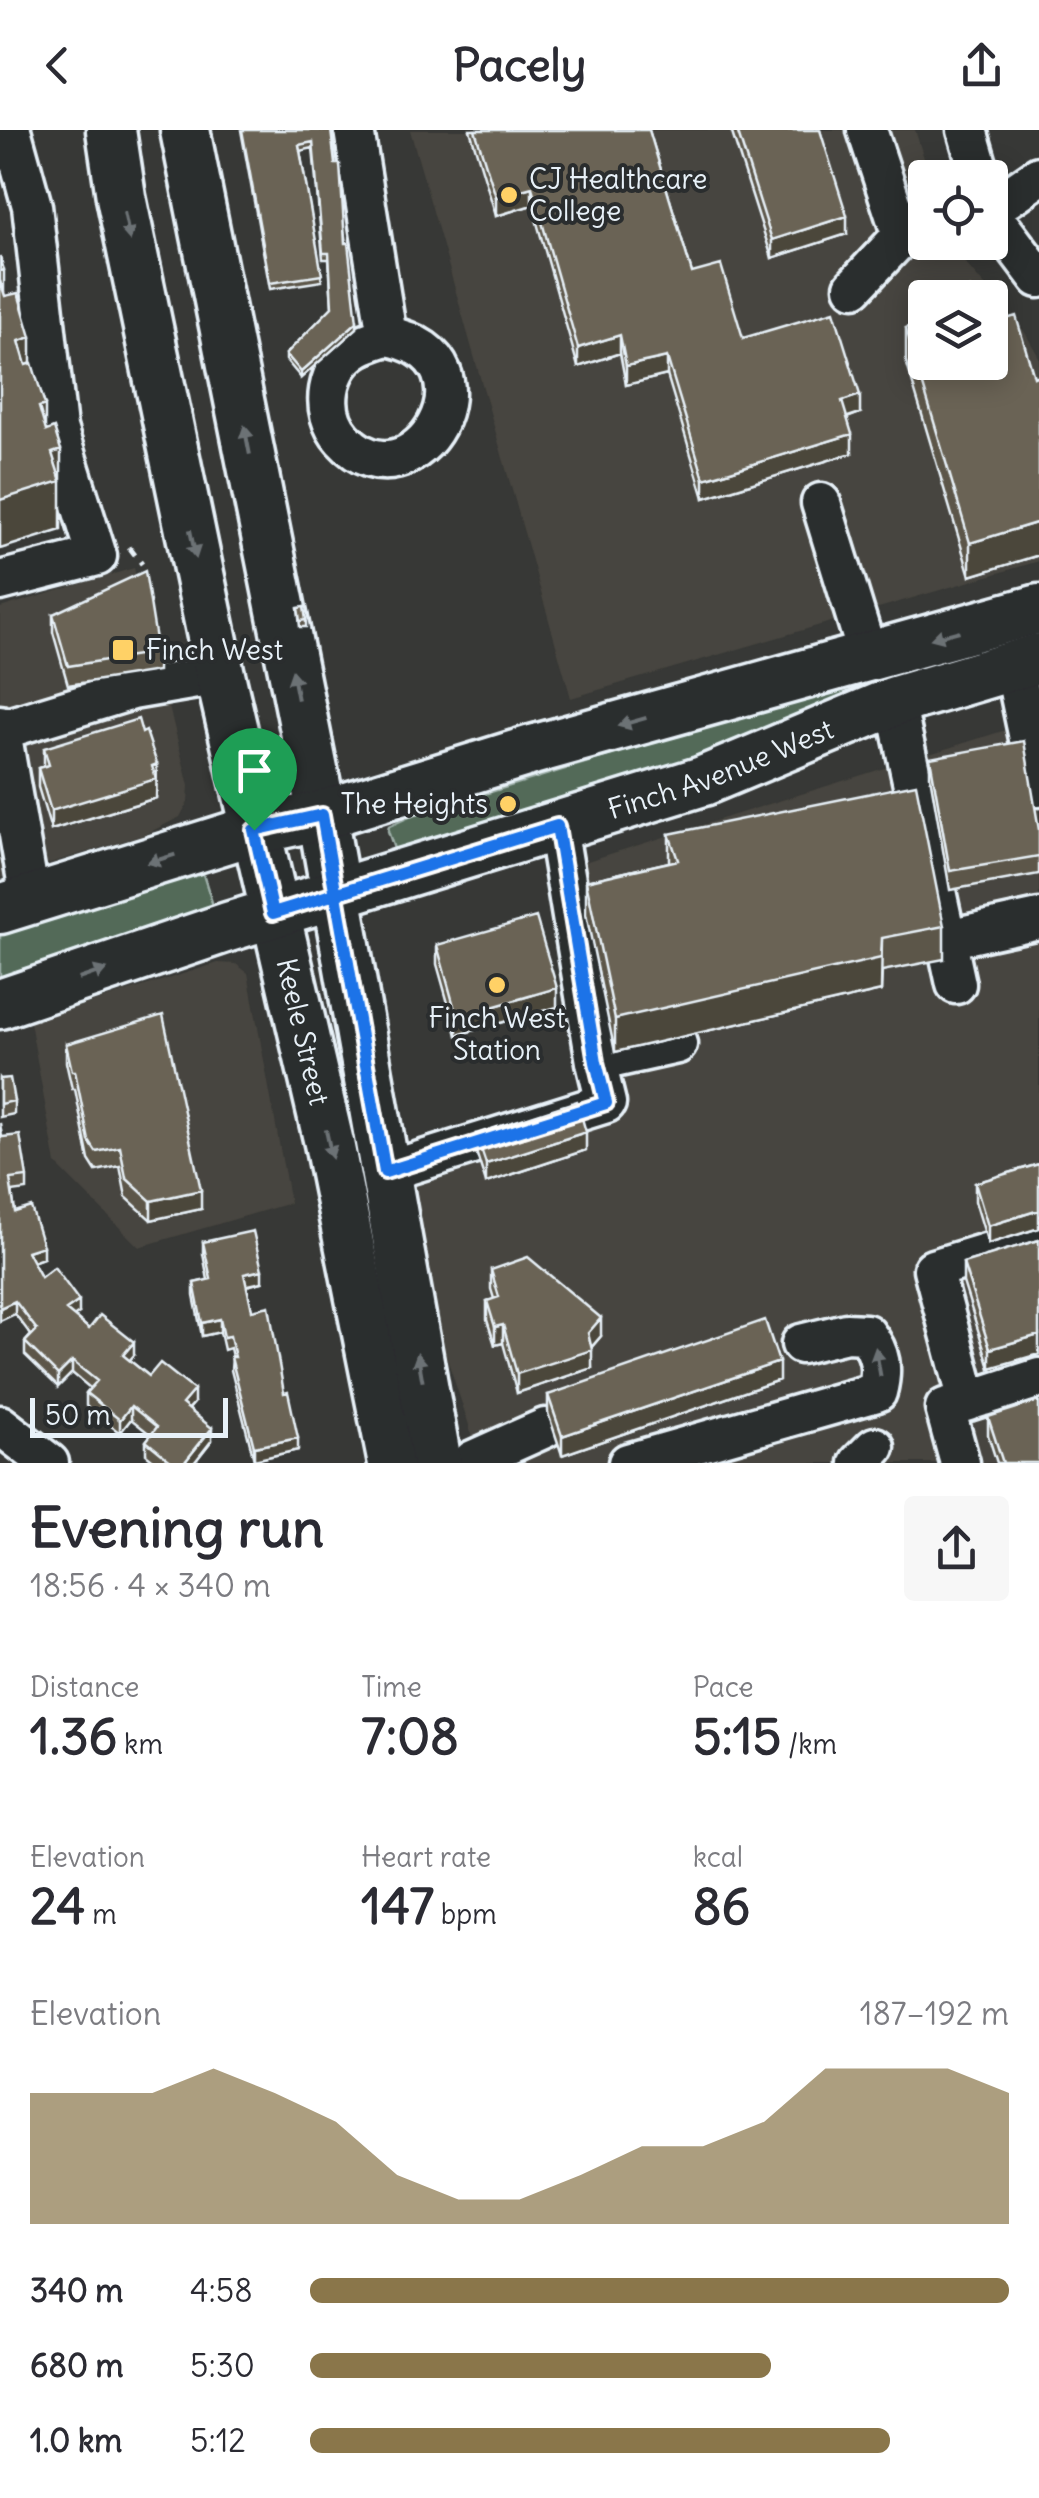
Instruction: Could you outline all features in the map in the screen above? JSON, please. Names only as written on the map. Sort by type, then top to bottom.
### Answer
[{"type":"main road","name":"Keele Street","points":[[111,130],[121,197],[220,675],[328,1142],[392,1463]]},
{"type":"main road","name":"Keele Street","points":[[185,130],[322,815],[385,1172],[461,1462]]},
{"type":"main road","points":[[15,904],[254,830],[322,815],[532,750],[1039,609]]},
{"type":"main road","name":"Finch Avenue West","points":[[0,1004],[273,913],[703,781],[895,701],[1026,662]]},
{"type":"street","points":[[0,581],[98,556],[57,428],[32,206],[11,130]]},
{"type":"street","points":[[354,130],[387,336]]},
{"type":"street","points":[[867,130],[908,222]]},
{"type":"street","points":[[968,130],[977,160]]},
{"type":"street","points":[[1008,197],[1039,176]]},
{"type":"street","points":[[1008,237],[1039,278]]},
{"type":"street","points":[[854,287],[908,238]]},
{"type":"street","points":[[821,504],[868,656]]},
{"type":"street","points":[[1026,662],[1039,786]]},
{"type":"street","points":[[15,904],[0,728],[132,690],[220,675]]},
{"type":"street","points":[[895,701],[956,984]]},
{"type":"street","points":[[385,1172],[606,1103],[557,826]]},
{"type":"street","points":[[947,940],[1039,919]]},
{"type":"street","points":[[596,1062],[678,1044]]},
{"type":"street","points":[[968,1401],[933,1269],[1039,1236]]},
{"type":"street","points":[[628,1463],[877,1392],[882,1374],[877,1349],[866,1334],[802,1344]]},
{"type":"street","points":[[960,1463],[945,1408],[1039,1378]]},
{"type":"street","points":[[0,1426],[49,1463]]},
{"type":"street","points":[[461,1462],[545,1428]]},
{"type":"path","points":[[120,535],[142,564],[127,566]]},
{"type":"shaded area","points":[[410,130],[915,130],[925,160],[908,160],[908,260],[962,260],[980,280],[908,280],[908,380],[1008,380],[1008,313],[1024,331],[1039,357],[1039,561],[571,698]]},
{"type":"shaded area","points":[[134,568],[189,786],[188,802],[180,817],[144,835],[0,878],[0,608]]},
{"type":"shaded area","points":[[1025,724],[1039,784],[1039,1463],[477,1463],[469,1425],[385,1172],[605,1102],[546,874]]},
{"type":"shaded area","points":[[218,963],[236,964],[248,973],[290,1203],[139,1247],[56,1164],[30,1022]]},
{"type":"green space","points":[[899,672],[902,676],[812,723],[400,867],[388,831],[389,826],[409,817],[728,719]]},
{"type":"green space","points":[[202,871],[216,915],[0,990],[0,934],[4,930]]},
{"type":"building","points":[[242,130],[331,130],[335,164],[340,164],[345,243],[357,322],[301,372],[286,354],[332,307],[329,253],[323,253],[313,142],[299,145],[322,275],[270,283]]},
{"type":"building","points":[[475,130],[649,130],[692,273],[721,265],[743,338],[834,311],[860,395],[842,401],[852,434],[704,479],[667,357],[626,366],[620,335],[578,348],[532,187],[496,197]]},
{"type":"building","points":[[737,130],[820,130],[847,216],[772,240]]},
{"type":"building","points":[[0,281],[5,296],[18,293],[31,337],[19,341],[26,365],[32,363],[45,405],[39,407],[46,431],[54,428],[61,450],[52,453],[61,481],[0,500]]},
{"type":"building","points":[[1016,316],[1034,377],[1039,375],[1039,522],[970,543],[921,380],[1008,380],[1008,318]]},
{"type":"building","points":[[145,571],[158,652],[68,666],[53,614]]},
{"type":"building","points":[[304,607],[306,620],[300,621],[298,608]]},
{"type":"building","points":[[138,719],[157,764],[152,766],[156,779],[51,811],[38,768],[49,765],[44,748]]},
{"type":"building","points":[[1024,741],[1039,830],[1039,856],[950,871],[930,758]]},
{"type":"building","points":[[916,784],[944,926],[882,938],[881,958],[615,1019],[586,881],[678,860],[669,834]]},
{"type":"building","name":"Finch West Station","points":[[536,917],[557,988],[457,1017],[437,945]]},
{"type":"building","points":[[163,1015],[201,1190],[151,1201],[126,1178],[120,1147],[96,1152],[89,1141],[66,1044]]},
{"type":"building","points":[[10,1078],[14,1101],[0,1104],[0,1079]]},
{"type":"building","points":[[577,1101],[586,1132],[486,1164],[476,1134]]},
{"type":"building","points":[[0,1123],[2,1137],[20,1135],[27,1177],[10,1179],[15,1212],[31,1207],[43,1246],[27,1251],[41,1277],[54,1267],[79,1301],[66,1310],[89,1329],[100,1315],[134,1342],[123,1355],[149,1376],[160,1363],[194,1390],[182,1404],[212,1428],[184,1463],[173,1463],[146,1441],[157,1427],[131,1406],[120,1420],[86,1393],[97,1381],[72,1361],[58,1375],[25,1342],[37,1330],[15,1301],[0,1308]]},
{"type":"building","points":[[1039,1164],[1039,1210],[988,1226],[975,1183]]},
{"type":"building","points":[[253,1231],[262,1270],[244,1274],[252,1310],[269,1306],[284,1393],[288,1392],[298,1438],[254,1447],[231,1357],[235,1357],[230,1336],[224,1337],[220,1319],[202,1323],[194,1283],[211,1279],[203,1242]]},
{"type":"building","points":[[1039,1240],[1039,1335],[990,1349],[963,1263]]},
{"type":"building","points":[[528,1257],[601,1318],[588,1333],[592,1350],[517,1374],[503,1325],[495,1327],[487,1301],[499,1297],[491,1270]]},
{"type":"building","points":[[765,1320],[779,1362],[562,1436],[548,1395]]},
{"type":"building","points":[[1039,1401],[1039,1463],[1003,1463],[988,1417]]},
{"type":"place","name":"CJ Healthcare College","points":[[509,195]]},
{"type":"place","name":"Finch West","points":[[123,650]]},
{"type":"place","name":"The Heights","points":[[508,804]]},
{"type":"place","name":"Finch West Station","points":[[497,985]]},
{"type":"route","points":[[254,830],[273,913],[336,895],[557,826],[606,1103],[385,1172],[340,918],[336,895],[322,815],[254,830]]}]
